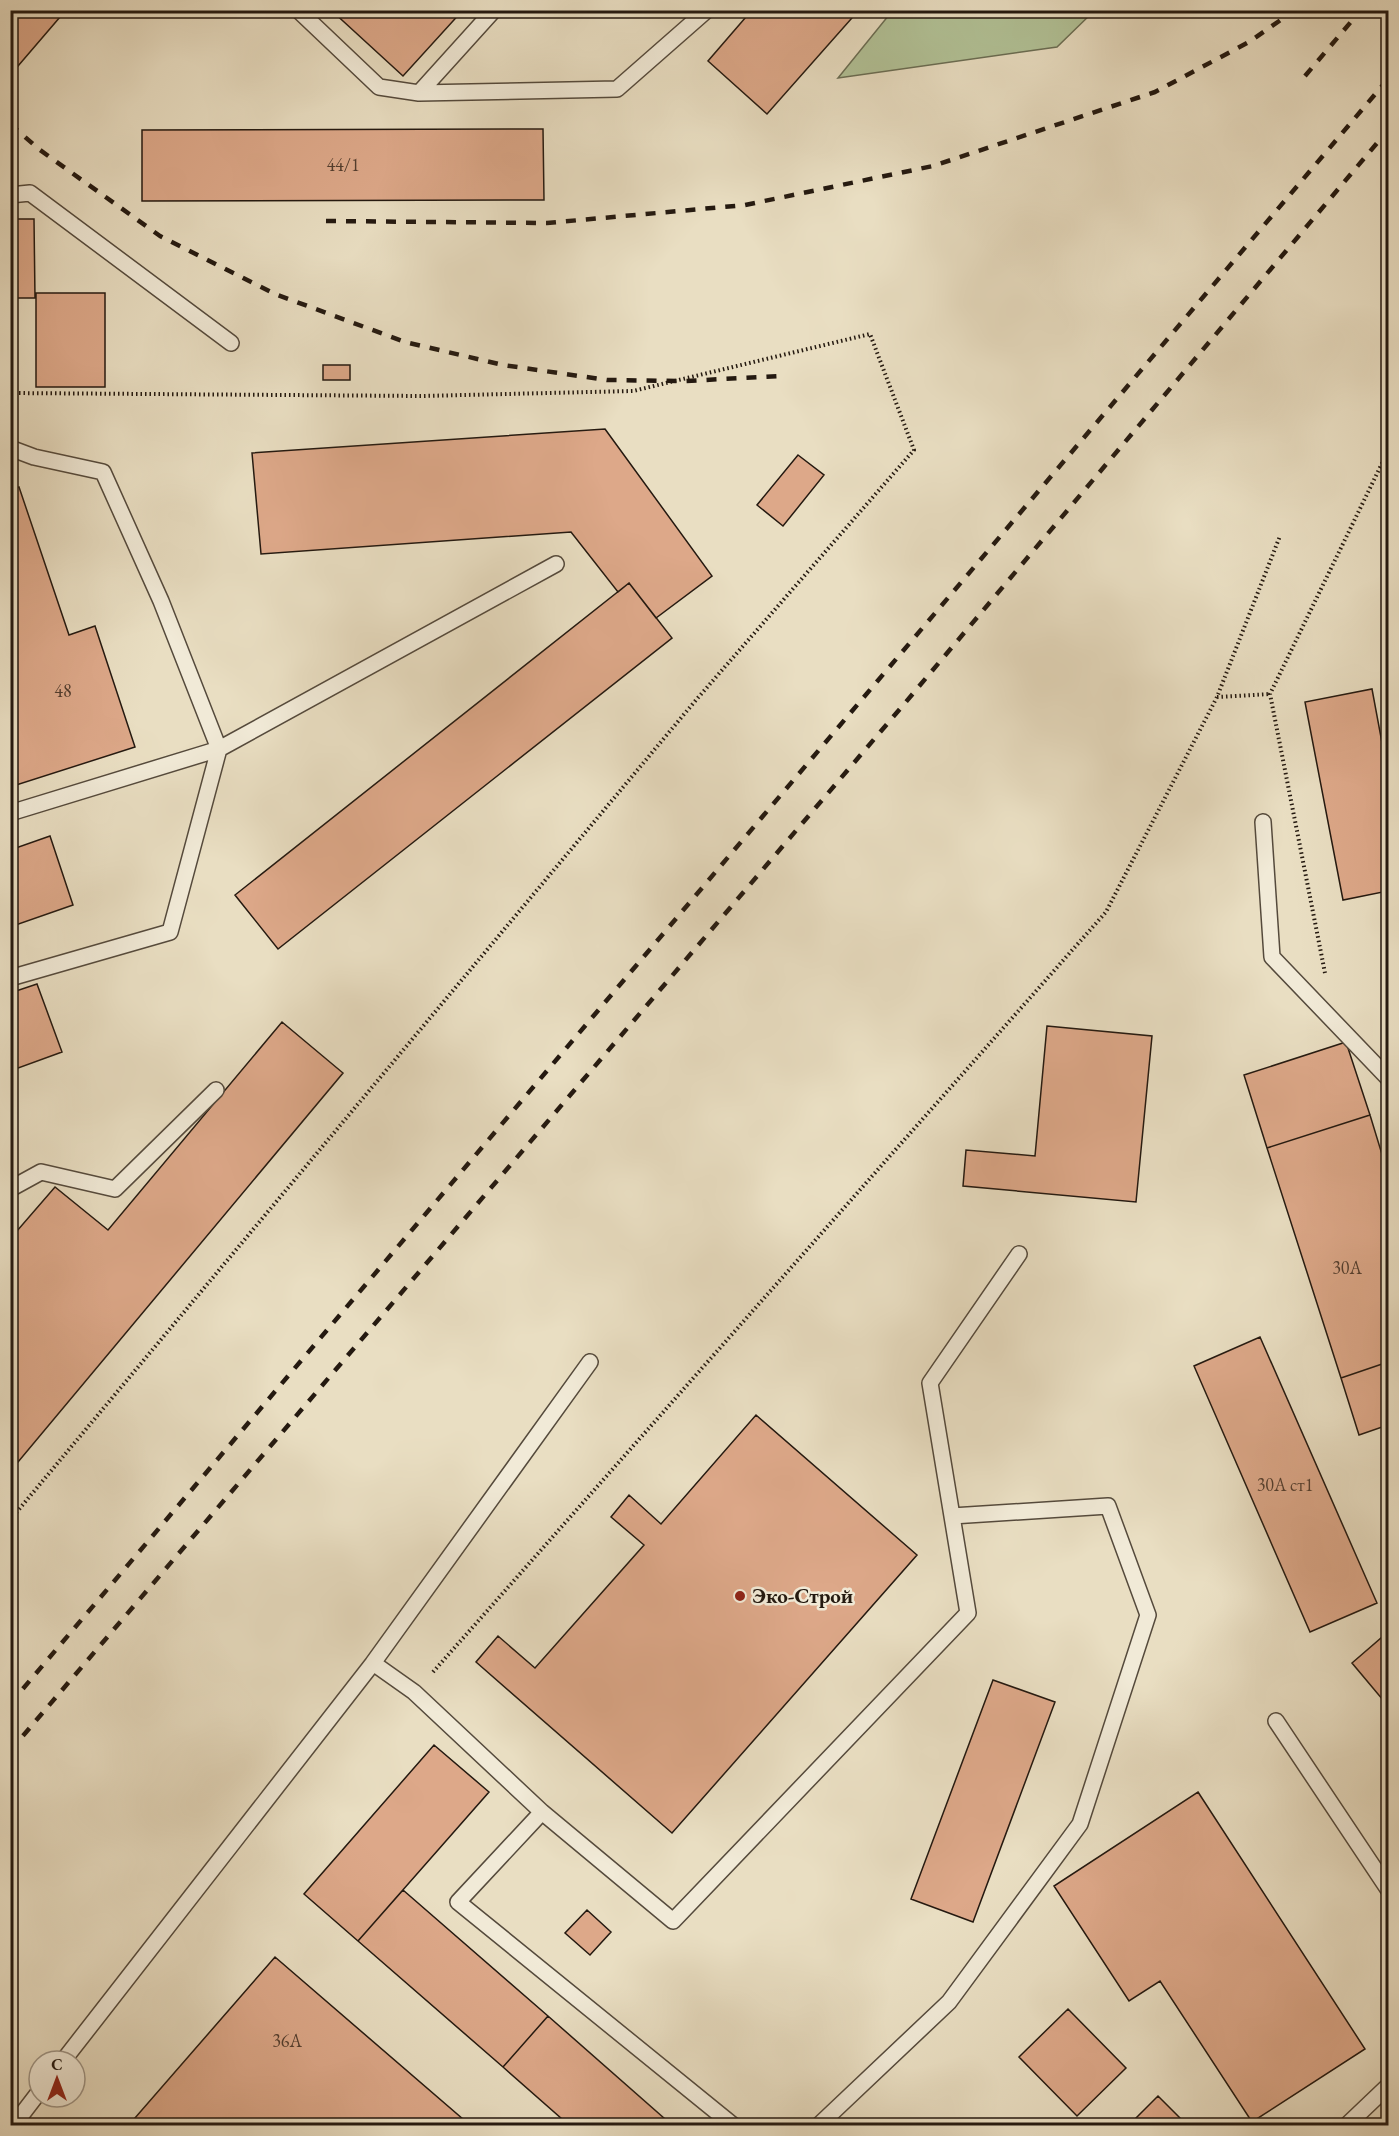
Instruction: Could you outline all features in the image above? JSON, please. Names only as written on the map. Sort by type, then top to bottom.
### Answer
[{"type":"lane","points":[[298,10],[379,87],[419,93],[617,89],[707,10]]},
{"type":"lane","points":[[419,93],[494,10]]},
{"type":"lane","points":[[10,195],[30,193],[231,343]]},
{"type":"lane","points":[[10,448],[34,457],[103,472],[161,601],[219,749],[170,932],[10,978]]},
{"type":"lane","points":[[10,813],[219,749],[556,564]]},
{"type":"lane","points":[[1263,822],[1272,957],[1389,1078]]},
{"type":"lane","points":[[10,1189],[41,1172],[115,1189],[216,1090]]},
{"type":"lane","points":[[373,1663],[414,1692],[542,1812],[673,1921],[968,1613],[930,1383],[1019,1254]]},
{"type":"lane","points":[[72,2049],[373,1663],[590,1362]]},
{"type":"lane","points":[[818,2126],[949,2002],[1080,1824],[1148,1615],[1108,1506],[952,1516]]},
{"type":"lane","points":[[1276,1721],[1389,1889]]},
{"type":"lane","points":[[542,1812],[458,1902],[734,2126]]},
{"type":"lane","points":[[1346,2126],[1389,2086]]},
{"type":"lane","points":[[13,2126],[27,2108]]},
{"type":"path","points":[[10,393],[422,396],[633,391],[870,334],[914,450],[696,700],[10,1520]]},
{"type":"path","points":[[1326,980],[1270,694],[1389,451]]},
{"type":"path","points":[[414,1692],[1106,912],[1217,697],[1280,536]]},
{"type":"path","points":[[1217,697],[1270,694]]},
{"type":"green space","points":[[893,10],[1094,11],[1057,47],[838,78]]},
{"type":"building","points":[[10,10],[52,10],[60,17],[12,73]]},
{"type":"building","points":[[331,10],[463,10],[403,76]]},
{"type":"building","points":[[752,10],[859,10],[767,114],[708,61]]},
{"type":"building","points":[[543,129],[544,200],[142,201],[142,130]]},
{"type":"building","points":[[10,219],[34,219],[35,298],[10,298]]},
{"type":"building","points":[[36,293],[105,293],[105,387],[36,387]]},
{"type":"building","points":[[323,365],[350,365],[350,380],[323,380]]},
{"type":"building","points":[[605,429],[712,576],[656,618],[629,583],[618,592],[571,532],[261,554],[252,453]]},
{"type":"building","points":[[798,455],[824,475],[783,526],[757,505]]},
{"type":"building","points":[[19,487],[69,635],[95,626],[135,747],[10,787],[10,490]]},
{"type":"building","points":[[629,583],[672,638],[278,949],[235,895]]},
{"type":"building","points":[[1372,689],[1388,775],[1388,891],[1343,900],[1305,702]]},
{"type":"building","points":[[50,836],[73,905],[10,927],[10,850]]},
{"type":"building","points":[[37,984],[62,1052],[10,1071],[10,993]]},
{"type":"building","points":[[282,1022],[343,1073],[13,1468],[10,1466],[10,1239],[55,1187],[108,1230]]},
{"type":"building","points":[[1047,1026],[1152,1036],[1136,1202],[963,1186],[966,1150],[1035,1156]]},
{"type":"building","points":[[1346,1042],[1370,1115],[1267,1148],[1244,1075]]},
{"type":"building","points":[[1370,1115],[1388,1174],[1388,1362],[1341,1378],[1267,1148]]},
{"type":"building","points":[[1260,1337],[1377,1603],[1310,1632],[1194,1366]]},
{"type":"building","points":[[1388,1362],[1388,1425],[1359,1435],[1341,1378]]},
{"type":"building","name":"Эко-Строй","points":[[756,1415],[917,1555],[672,1833],[476,1662],[498,1636],[535,1668],[644,1545],[611,1517],[629,1495],[661,1524]]},
{"type":"building","points":[[1388,1632],[1388,1706],[1352,1663]]},
{"type":"building","points":[[993,1680],[1055,1702],[973,1922],[911,1899]]},
{"type":"building","points":[[434,1745],[489,1792],[358,1941],[304,1894]]},
{"type":"building","points":[[1198,1792],[1365,2049],[1252,2122],[1160,1981],[1129,2001],[1054,1886]]},
{"type":"building","points":[[403,1890],[548,2016],[503,2067],[358,1941]]},
{"type":"building","points":[[587,1910],[611,1932],[590,1955],[565,1933]]},
{"type":"building","points":[[275,1957],[471,2126],[128,2126]]},
{"type":"building","points":[[1068,2009],[1126,2068],[1077,2116],[1019,2057]]},
{"type":"building","points":[[548,2016],[673,2126],[570,2126],[503,2067]]},
{"type":"building","points":[[1158,2096],[1188,2126],[1128,2126]]},
{"type":"railway","points":[[326,221],[547,223],[745,205],[933,166],[1155,92],[1249,42],[1295,10]]},
{"type":"railway","points":[[1305,76],[1361,10]]},
{"type":"railway","points":[[10,1704],[1388,79]]},
{"type":"railway","points":[[10,124],[40,150],[160,236],[275,294],[405,342],[503,365],[607,380],[685,381],[781,376]]},
{"type":"railway","points":[[10,1751],[905,703],[1388,130]]},
{"type":"place","name":"Эко-Строй","points":[[740,1596]]}]
